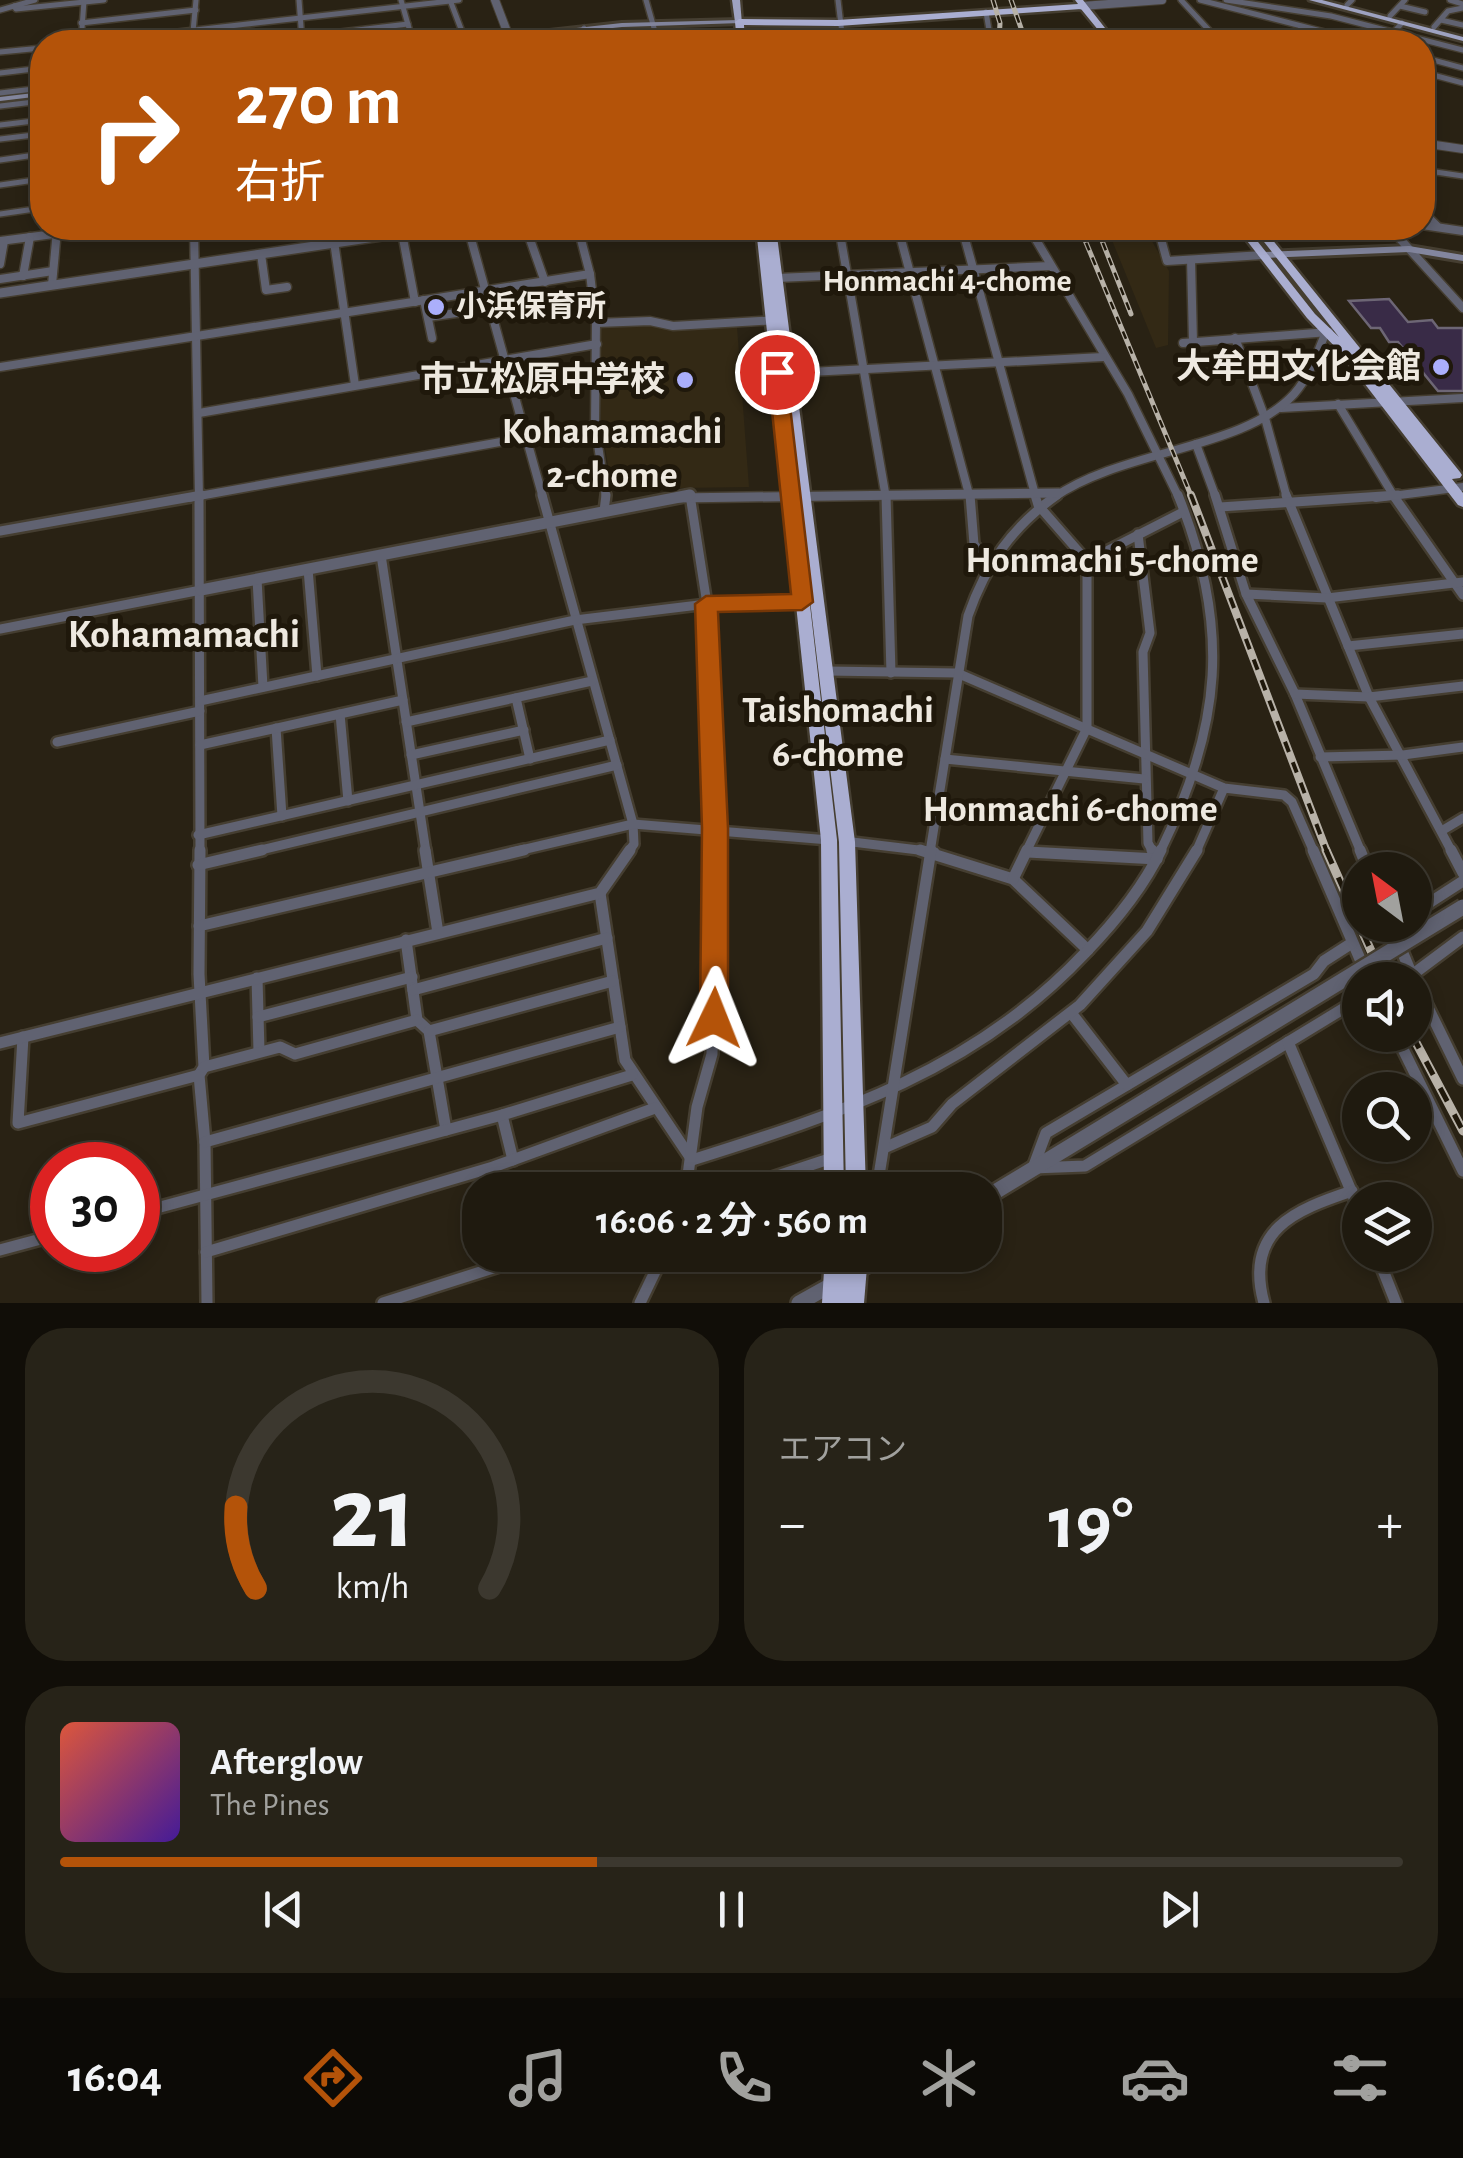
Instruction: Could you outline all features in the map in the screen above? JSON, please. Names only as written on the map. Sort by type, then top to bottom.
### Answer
[{"type":"highway","points":[[743,22],[838,23],[1076,3]]},
{"type":"highway","points":[[1076,3],[1094,30]]},
{"type":"highway","points":[[1076,3],[1101,30]]},
{"type":"highway","points":[[742,30],[743,22]]},
{"type":"highway","points":[[743,22],[746,30]]},
{"type":"highway","points":[[763,240],[827,671],[855,1106],[865,1172]]},
{"type":"highway","points":[[772,240],[776,320],[790,373],[802,602],[838,841],[833,1172]]},
{"type":"highway","points":[[1251,240],[1326,332],[1391,401],[1460,487],[1463,502]]},
{"type":"highway","points":[[1268,240],[1342,330],[1391,401]]},
{"type":"highway","points":[[852,1303],[856,1272]]},
{"type":"main road","points":[[736,0],[743,22]]},
{"type":"main road","points":[[743,22],[745,0]]},
{"type":"main road","points":[[1313,0],[1429,30]]},
{"type":"main road","points":[[572,30],[743,22]]},
{"type":"main road","points":[[1435,32],[1463,39]]},
{"type":"main road","points":[[0,99],[30,95]]},
{"type":"main road","points":[[1263,255],[1409,249],[1463,258]]},
{"type":"street","points":[[0,10],[35,0]]},
{"type":"street","points":[[14,6],[16,9],[104,0]]},
{"type":"street","points":[[192,30],[196,0]]},
{"type":"street","points":[[299,0],[302,30]]},
{"type":"street","points":[[450,0],[461,30]]},
{"type":"street","points":[[200,30],[402,3],[460,0]]},
{"type":"street","points":[[498,0],[509,30]]},
{"type":"street","points":[[646,0],[654,30]]},
{"type":"street","points":[[838,0],[840,30]]},
{"type":"street","points":[[986,0],[989,30]]},
{"type":"street","points":[[1076,3],[1162,0]]},
{"type":"street","points":[[1181,0],[1209,30]]},
{"type":"street","points":[[1200,0],[1314,30]]},
{"type":"street","points":[[1226,0],[1331,16],[1386,30]]},
{"type":"street","points":[[1450,0],[1463,6]]},
{"type":"street","points":[[81,30],[85,1]]},
{"type":"street","points":[[402,3],[410,30]]},
{"type":"street","points":[[1390,16],[1402,3],[1425,12]]},
{"type":"street","points":[[1434,27],[1448,12],[1463,6]]},
{"type":"street","points":[[81,23],[196,10]]},
{"type":"street","points":[[1441,20],[1463,25]]},
{"type":"street","points":[[1396,30],[1402,23]]},
{"type":"street","points":[[368,30],[408,24]]},
{"type":"street","points":[[1299,30],[1302,27]]},
{"type":"street","points":[[1435,43],[1463,50]]},
{"type":"street","points":[[0,52],[30,49]]},
{"type":"street","points":[[1435,61],[1463,68]]},
{"type":"street","points":[[0,73],[30,69]]},
{"type":"street","points":[[1435,75],[1462,81]]},
{"type":"street","points":[[0,125],[30,121]]},
{"type":"street","points":[[0,140],[30,136]]},
{"type":"street","points":[[1435,144],[1463,149]]},
{"type":"street","points":[[0,160],[30,156]]},
{"type":"street","points":[[1435,172],[1463,176]]},
{"type":"street","points":[[0,184],[30,180]]},
{"type":"street","points":[[0,214],[30,210]]},
{"type":"street","points":[[1437,226],[1463,231]]},
{"type":"street","points":[[0,264],[2,241],[30,237],[24,276]]},
{"type":"street","points":[[52,279],[56,240]]},
{"type":"street","points":[[194,240],[201,590],[198,865],[207,1303]]},
{"type":"street","points":[[195,262],[313,240]]},
{"type":"street","points":[[0,290],[52,279],[261,254],[318,240]]},
{"type":"street","points":[[335,240],[355,385]]},
{"type":"street","points":[[405,240],[432,338]]},
{"type":"street","points":[[0,1043],[600,893],[634,844],[633,824],[471,240]]},
{"type":"street","points":[[530,240],[545,282]]},
{"type":"street","points":[[581,240],[596,323],[595,425],[607,505],[604,512]]},
{"type":"street","points":[[841,240],[886,493],[891,674]]},
{"type":"street","points":[[901,240],[970,492],[974,544],[988,563]]},
{"type":"street","points":[[965,240],[1038,506],[1087,560],[1087,728],[1013,879]]},
{"type":"street","points":[[692,1160],[855,1106],[980,1042],[1027,1008],[1128,905],[1183,812],[1197,775],[1212,707],[1215,636],[1204,567],[1159,452],[1036,240]]},
{"type":"street","points":[[1161,240],[1167,261],[1263,255]]},
{"type":"street","points":[[1401,240],[1463,308]]},
{"type":"street","points":[[261,254],[266,290],[287,287]]},
{"type":"street","points":[[1191,260],[1193,342]]},
{"type":"street","points":[[777,278],[1050,266]]},
{"type":"street","points":[[0,367],[590,274]]},
{"type":"street","points":[[0,279],[52,279]]},
{"type":"street","points":[[428,317],[593,294]]},
{"type":"street","points":[[596,323],[650,321],[672,326],[776,320]]},
{"type":"street","points":[[1183,342],[1342,330]]},
{"type":"street","points":[[874,1172],[884,1148],[958,673],[974,592],[988,563],[1000,544],[1038,506],[1058,493],[1117,464],[1196,444],[1265,418],[1307,376],[1326,332]]},
{"type":"street","points":[[1235,338],[1265,418],[1290,508],[1369,697],[1463,873]]},
{"type":"street","points":[[199,413],[597,344]]},
{"type":"street","points":[[790,373],[1104,357]]},
{"type":"street","points":[[1278,408],[1463,398]]},
{"type":"street","points":[[1338,404],[1392,493],[1459,582],[1463,595]]},
{"type":"street","points":[[0,531],[595,425]]},
{"type":"street","points":[[1196,444],[1246,594],[1295,694],[1360,852]]},
{"type":"street","points":[[1220,508],[1290,508],[1460,487]]},
{"type":"street","points":[[0,629],[690,496],[1058,493]]},
{"type":"street","points":[[690,496],[706,604],[715,828],[712,1054],[697,1107],[690,1172]]},
{"type":"street","points":[[1087,560],[1183,512]]},
{"type":"street","points":[[1138,534],[1150,633],[1143,652],[1144,780],[1148,842],[1157,859]]},
{"type":"street","points":[[381,555],[438,933]]},
{"type":"street","points":[[308,569],[317,676]]},
{"type":"street","points":[[257,579],[263,688]]},
{"type":"street","points":[[1246,594],[1327,598],[1459,582]]},
{"type":"street","points":[[57,742],[263,688],[575,620],[706,604],[802,602]]},
{"type":"street","points":[[1348,646],[1463,634]]},
{"type":"street","points":[[827,671],[958,673],[1224,788],[1284,795],[1292,802],[1361,962]]},
{"type":"street","points":[[406,722],[592,681]]},
{"type":"street","points":[[1295,694],[1369,697],[1463,686]]},
{"type":"street","points":[[516,698],[530,759]]},
{"type":"street","points":[[200,745],[403,700]]},
{"type":"street","points":[[340,714],[348,801]]},
{"type":"street","points":[[276,728],[282,816]]},
{"type":"street","points":[[411,755],[524,730]]},
{"type":"street","points":[[198,834],[610,740]]},
{"type":"street","points":[[1320,757],[1403,755],[1463,747]]},
{"type":"street","points":[[945,759],[1144,780]]},
{"type":"street","points":[[198,865],[617,765]]},
{"type":"street","points":[[884,1148],[901,1145],[944,1120],[952,1104],[1072,1014],[1128,958],[1164,912],[1204,841],[1224,788]]},
{"type":"street","points":[[1443,830],[1463,818]]},
{"type":"street","points":[[199,926],[633,824],[715,828],[932,851],[1013,879],[1088,950]]},
{"type":"street","points":[[1028,852],[1157,859]]},
{"type":"street","points":[[1432,901],[1463,881]]},
{"type":"street","points":[[600,893],[625,1060],[692,1160]]},
{"type":"street","points":[[1002,1187],[1463,907]]},
{"type":"street","points":[[1432,964],[1463,937]]},
{"type":"street","points":[[258,1016],[606,938]]},
{"type":"street","points":[[406,940],[418,1020],[429,1031],[446,1130]]},
{"type":"street","points":[[1033,1168],[1046,1133],[1314,974],[1324,961],[1352,943]]},
{"type":"street","points":[[257,978],[259,1052]]},
{"type":"street","points":[[429,1031],[613,981]]},
{"type":"street","points":[[1033,1168],[1084,1166],[1342,1008]]},
{"type":"street","points":[[1072,1014],[1127,1085]]},
{"type":"street","points":[[1432,1016],[1463,1080]]},
{"type":"street","points":[[23,1037],[18,1123],[259,1052],[280,1047],[295,1054],[418,1020]]},
{"type":"street","points":[[205,1142],[620,1027]]},
{"type":"street","points":[[1288,1042],[1348,1182]]},
{"type":"street","points":[[1404,1052],[1463,1171]]},
{"type":"street","points":[[160,1207],[502,1115],[632,1074]]},
{"type":"street","points":[[206,1252],[513,1160],[655,1108]]},
{"type":"street","points":[[502,1115],[513,1160]]},
{"type":"street","points":[[790,1172],[833,1158]]},
{"type":"street","points":[[1264,1303],[1259,1272],[1272,1234],[1291,1214],[1342,1196]]},
{"type":"street","points":[[0,1250],[30,1242]]},
{"type":"street","points":[[383,1303],[481,1272]]},
{"type":"street","points":[[640,1303],[655,1272]]},
{"type":"street","points":[[799,1303],[835,1292],[850,1272]]},
{"type":"street","points":[[1384,1272],[1396,1303]]},
{"type":"shaded area","points":[[1112,240],[1151,240],[1169,271],[1168,345],[1156,348]]},
{"type":"shaded area","points":[[648,325],[672,330],[737,327],[749,487],[612,489],[601,423],[601,327]]},
{"type":"building","name":"大牟田文化会館","points":[[1389,299],[1408,322],[1432,320],[1438,328],[1463,328],[1463,391],[1438,391],[1398,342],[1389,342],[1380,328],[1371,328],[1349,301]]},
{"type":"railway","points":[[993,0],[1000,30]]},
{"type":"railway","points":[[1011,0],[1022,30]]},
{"type":"railway","points":[[1085,240],[1192,498]]},
{"type":"railway","points":[[1102,240],[1131,314]]},
{"type":"railway","points":[[1191,495],[1327,852]]},
{"type":"railway","points":[[1326,850],[1376,962]]},
{"type":"railway","points":[[1421,1052],[1463,1131]]},
{"type":"place","name":"小浜保育所","points":[[436,307]]},
{"type":"place","name":"大牟田文化会館","points":[[1441,367]]},
{"type":"place","name":"市立松原中学校","points":[[685,380]]},
{"type":"district","name":"Honmachi 4-chome","points":[[947,281]]},
{"type":"district","name":"Kohamamachi 2-chome","points":[[612,454]]},
{"type":"district","name":"Honmachi 5-chome","points":[[1112,561]]},
{"type":"district","name":"Kohamamachi","points":[[184,635]]},
{"type":"district","name":"Taishomachi 6-chome","points":[[838,733]]},
{"type":"district","name":"Honmachi 6-chome","points":[[1070,810]]},
{"type":"route","points":[[714,1018],[715,828],[706,604],[802,602],[777,372]]}]
